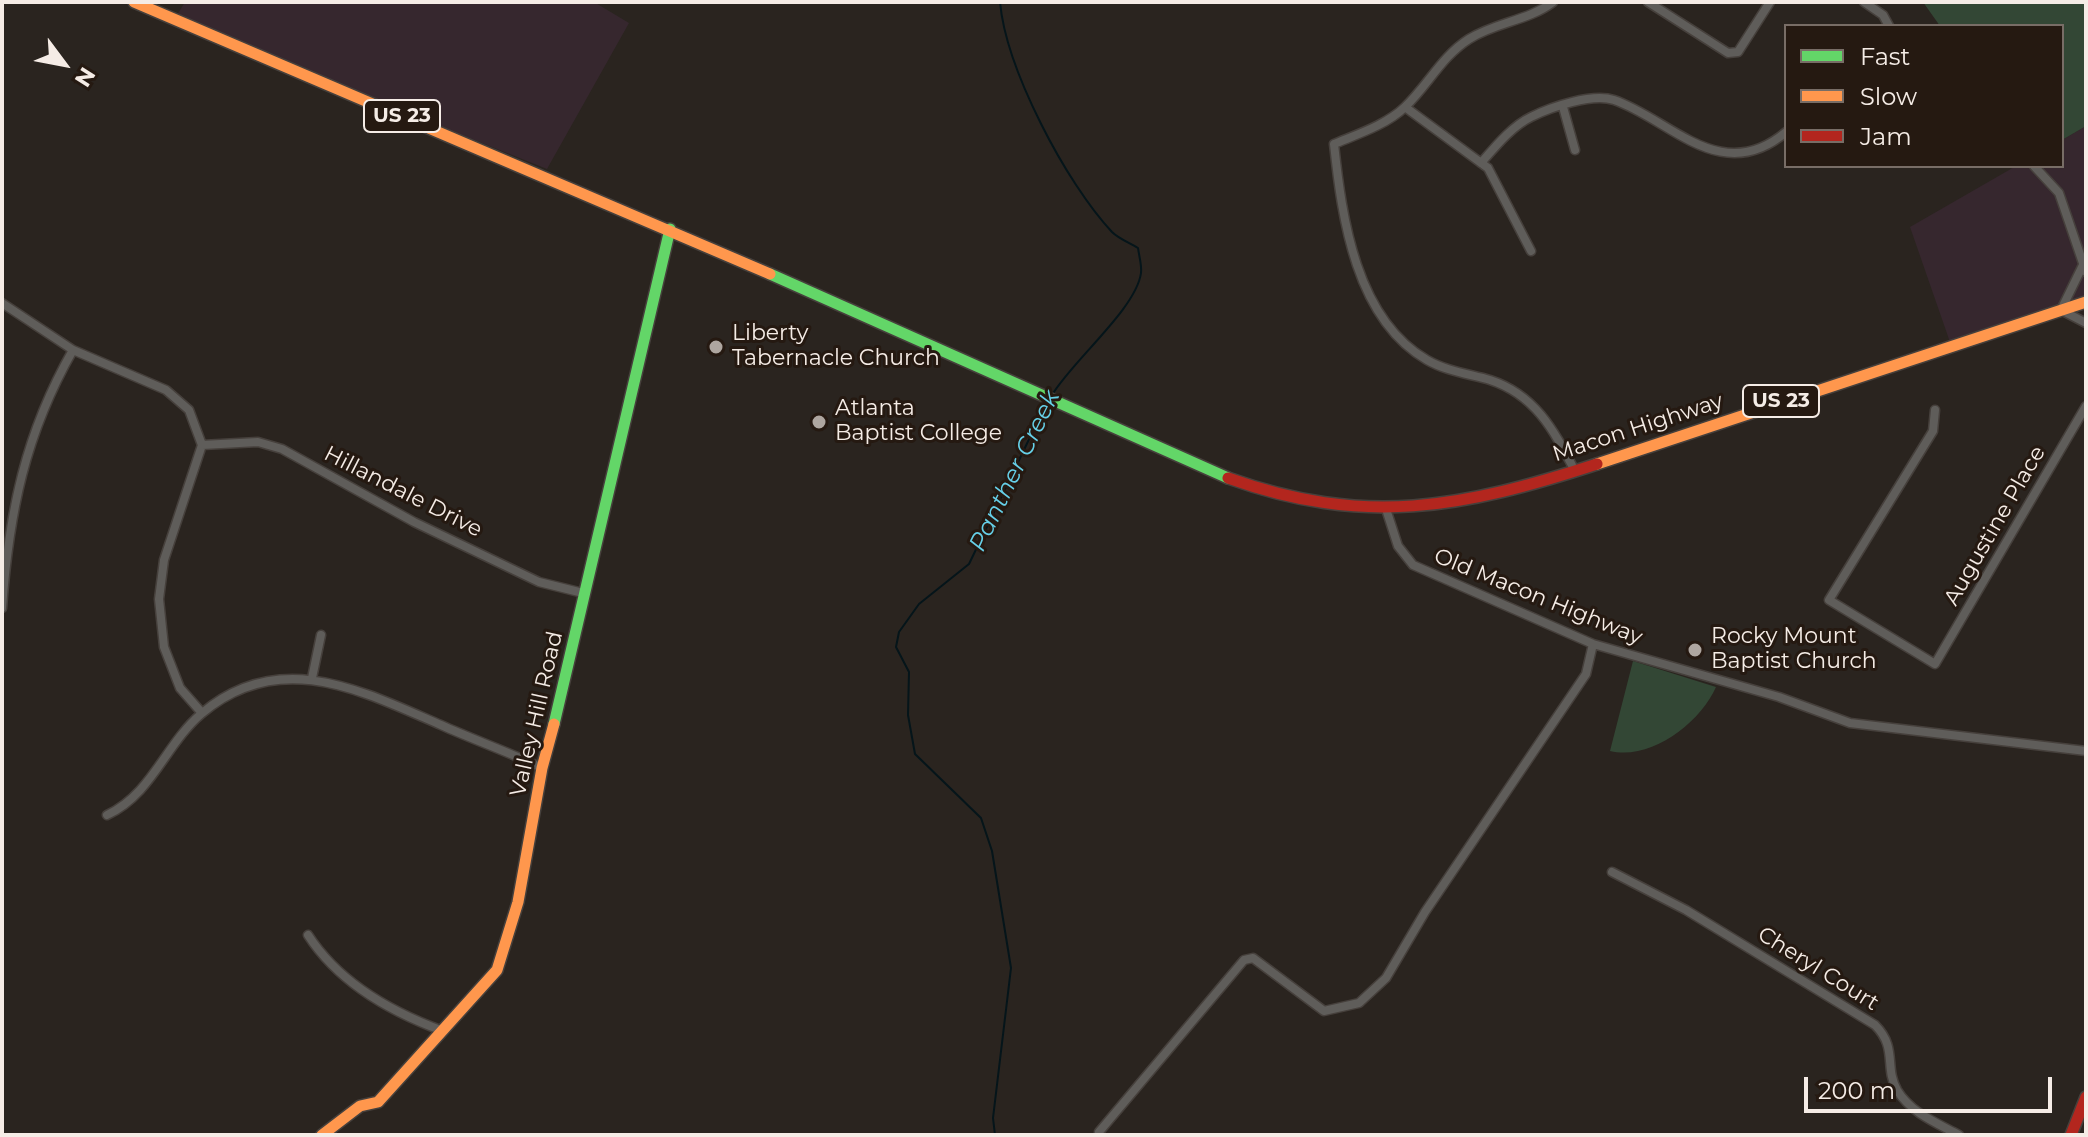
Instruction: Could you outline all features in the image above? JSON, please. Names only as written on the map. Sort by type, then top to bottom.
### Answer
[{"type":"main road","name":"US 23","points":[[134,2],[670,229],[1215,473],[1307,502],[1386,509]]},
{"type":"main road","name":"Valley Hill Road","points":[[322,1135],[360,1106],[378,1102],[497,970],[518,902],[542,768],[575,644],[583,593],[670,229]]},
{"type":"main road","name":"Macon Highway","points":[[1386,509],[1476,499],[1575,471],[2086,302]]},
{"type":"main road","points":[[2071,1135],[2086,1097]]},
{"type":"street","points":[[1553,2],[1530,16],[1499,24],[1468,39],[1450,53],[1405,107],[1372,129],[1334,144],[1357,267],[1377,312],[1410,348],[1430,361],[1511,388],[1530,402],[1552,427],[1575,471]]},
{"type":"street","points":[[1648,2],[1728,53],[1738,52],[1770,2]]},
{"type":"street","points":[[1864,2],[1883,15],[1888,24]]},
{"type":"street","points":[[1481,163],[1529,117],[1563,107],[1611,99],[1685,141],[1726,151],[1751,151],[1784,134]]},
{"type":"street","points":[[1405,107],[1488,168],[1531,251]]},
{"type":"street","points":[[1563,107],[1575,150]]},
{"type":"street","points":[[2036,168],[2059,193],[2085,267],[2061,310],[2086,323]]},
{"type":"street","points":[[2,303],[73,350],[178,398],[189,410],[202,445],[164,560],[159,599],[164,647],[180,688],[202,713]]},
{"type":"street","points":[[2,608],[15,492],[42,416],[73,350]]},
{"type":"street","name":"Augustine Place","points":[[1935,410],[1933,431],[1829,600],[1935,664],[2086,406]]},
{"type":"street","name":"Hillandale Drive","points":[[202,445],[258,442],[282,449],[414,522],[539,582],[583,593]]},
{"type":"street","name":"Old Macon Highway","points":[[1386,509],[1398,546],[1413,565],[1593,644],[1779,697],[1850,723],[2086,751]]},
{"type":"street","points":[[312,678],[321,635]]},
{"type":"street","points":[[1099,1132],[1244,960],[1253,958],[1324,1011],[1359,1003],[1386,978],[1425,912],[1586,674],[1593,644]]},
{"type":"street","points":[[107,815],[123,807],[145,787],[202,713],[258,684],[312,678],[354,687],[542,768]]},
{"type":"street","name":"Cheryl Court","points":[[1612,872],[1686,910],[1875,1025],[1890,1045],[1896,1089],[1917,1112],[1959,1135]]},
{"type":"street","points":[[308,935],[329,966],[400,1016],[443,1031]]},
{"type":"shaded area","points":[[185,2],[594,2],[629,23],[547,169],[174,20]]},
{"type":"shaded area","points":[[2086,126],[2086,300],[1951,345],[1910,227],[2013,168],[2064,168],[2064,139]]},
{"type":"green space","points":[[1923,2],[2086,2],[2086,126],[2064,139],[2064,24],[1939,24]]},
{"type":"green space","points":[[1633,661],[1716,687],[1698,714],[1672,736],[1642,750],[1626,753],[1610,751]]},
{"type":"waterway","name":"Panther Creek","points":[[1000,2],[1014,59],[1041,124],[1094,211],[1112,232],[1138,248],[1141,264],[1137,287],[1128,302],[1052,395]]},
{"type":"waterway","name":"Panther Creek","points":[[995,1135],[993,1118],[1011,968],[992,851],[981,818],[915,754],[908,715],[909,672],[896,647],[899,632],[919,604],[969,564],[1046,404]]},
{"type":"traffic: fast","points":[[554,724],[670,229]]},
{"type":"traffic: fast","points":[[770,274],[1228,478]]},
{"type":"traffic: slow","points":[[134,2],[770,274]]},
{"type":"traffic: slow","points":[[1597,464],[2086,302]]},
{"type":"traffic: slow","points":[[322,1135],[360,1106],[378,1102],[497,970],[518,902],[542,768],[554,724]]},
{"type":"traffic: jam","points":[[1228,478],[1324,503],[1369,507],[1413,506],[1502,492],[1597,464]]},
{"type":"traffic: jam","points":[[2071,1135],[2086,1097]]},
{"type":"place","name":"Liberty Tabernacle Church","points":[[716,347]]},
{"type":"place","name":"Atlanta Baptist College","points":[[819,422]]},
{"type":"place","name":"Rocky Mount Baptist Church","points":[[1695,650]]}]
